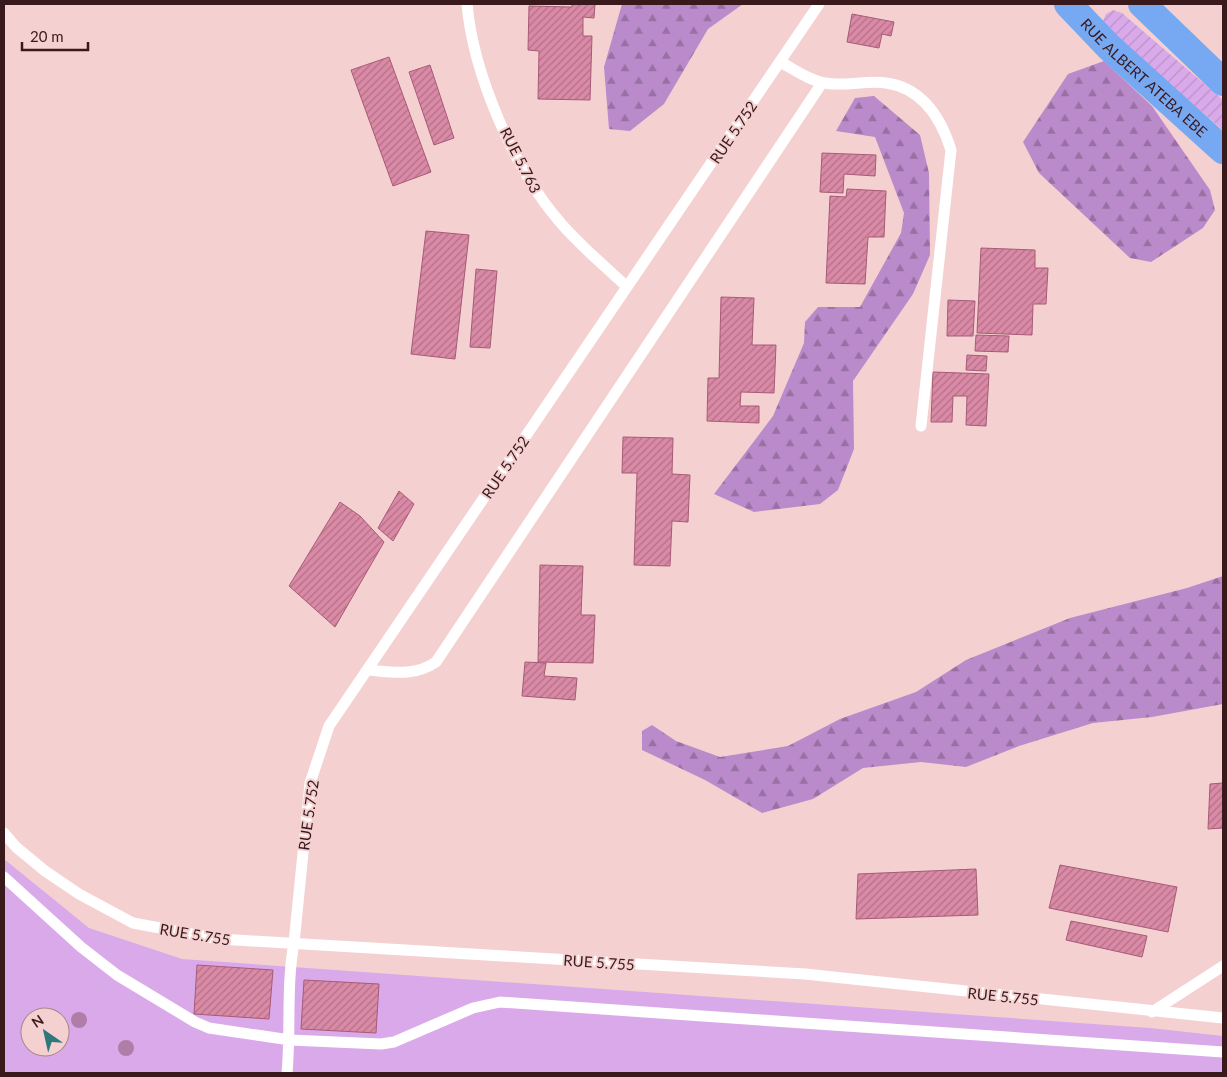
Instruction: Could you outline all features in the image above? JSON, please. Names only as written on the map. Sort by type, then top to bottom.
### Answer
[{"type":"highway","name":"RUE ALBERT ATEBA EBE","points":[[1068,4],[1109,47],[1223,150]]},
{"type":"highway","points":[[1142,4],[1223,82]]},
{"type":"lane","name":"RUE 5.763","points":[[467,4],[469,25],[484,80],[521,165],[540,197],[560,223],[627,287]]},
{"type":"lane","name":"RUE 5.752","points":[[288,1073],[290,1040],[289,967],[294,943],[310,783],[330,726],[819,4]]},
{"type":"lane","points":[[780,62],[822,83],[835,85],[885,83],[900,87],[917,96],[933,109],[944,128],[951,150],[921,426]]},
{"type":"lane","points":[[368,670],[413,673],[425,670],[436,662],[822,83]]},
{"type":"lane","name":"RUE 5.755","points":[[4,833],[16,847],[45,871],[79,894],[133,923],[219,940],[805,974],[1223,1018]]},
{"type":"lane","points":[[4,877],[117,976],[196,1022],[209,1028],[290,1040],[381,1044],[394,1042],[473,1008],[500,1002],[1223,1052]]},
{"type":"lane","points":[[1152,1012],[1223,966]]},
{"type":"shaded area","points":[[1113,10],[1122,13],[1223,100],[1223,130],[1108,32],[1103,21],[1106,14]]},
{"type":"shaded area","points":[[4,859],[89,928],[182,959],[1150,1028],[1223,1036],[1223,1073],[4,1073]]},
{"type":"green space","points":[[622,4],[743,4],[708,29],[664,104],[630,131],[609,129],[604,67]]},
{"type":"green space","points":[[1104,61],[1152,106],[1210,190],[1215,210],[1203,228],[1151,262],[1130,258],[1039,173],[1023,142],[1068,74]]},
{"type":"green space","points":[[874,96],[920,135],[929,173],[930,255],[913,294],[853,381],[854,449],[838,490],[820,504],[754,512],[714,494],[773,416],[804,343],[805,322],[818,307],[860,307],[901,233],[904,213],[875,137],[836,131],[855,98]]},
{"type":"green space","points":[[1223,576],[1223,704],[1152,717],[1093,723],[1019,746],[966,767],[921,762],[863,768],[813,799],[762,813],[705,780],[642,750],[642,731],[652,725],[676,741],[720,757],[788,746],[840,719],[916,692],[966,660],[1070,618],[1187,588]]},
{"type":"building","points":[[572,4],[595,4],[594,18],[583,17],[583,36],[592,36],[590,100],[538,99],[539,51],[528,50],[529,6],[572,7]]},
{"type":"building","points":[[852,14],[894,22],[891,36],[882,34],[879,48],[847,42]]},
{"type":"building","points":[[389,57],[431,172],[393,186],[351,70]]},
{"type":"building","points":[[430,65],[454,138],[434,145],[409,72]]},
{"type":"building","points":[[822,153],[876,155],[875,176],[844,174],[843,193],[820,192]]},
{"type":"building","points":[[847,189],[886,191],[884,237],[868,237],[865,284],[826,283],[830,196],[846,197]]},
{"type":"building","points":[[426,231],[469,235],[455,359],[411,354]]},
{"type":"building","points":[[981,248],[1035,250],[1035,268],[1048,268],[1046,304],[1033,304],[1032,335],[977,333]]},
{"type":"building","points":[[476,269],[497,271],[490,348],[470,347]]},
{"type":"building","points":[[721,297],[754,298],[752,345],[776,345],[774,393],[741,392],[740,406],[759,406],[759,423],[707,421],[708,378],[719,378]]},
{"type":"building","points":[[948,300],[975,301],[973,336],[947,336]]},
{"type":"building","points":[[976,335],[1009,336],[1008,352],[975,351]]},
{"type":"building","points":[[967,355],[987,356],[986,371],[966,370]]},
{"type":"building","points":[[933,372],[989,374],[986,426],[966,425],[967,396],[953,396],[952,422],[931,422]]},
{"type":"building","points":[[623,437],[673,438],[672,474],[690,475],[688,522],[672,521],[670,566],[634,565],[637,473],[622,473]]},
{"type":"building","points":[[399,491],[414,504],[393,541],[378,528]]},
{"type":"building","points":[[340,502],[360,516],[384,542],[335,627],[289,586]]},
{"type":"building","points":[[540,565],[583,566],[581,615],[595,615],[593,663],[538,662]]},
{"type":"building","points":[[525,662],[546,663],[544,676],[577,678],[575,700],[522,696]]},
{"type":"building","points":[[1223,783],[1223,828],[1208,829],[1210,784]]},
{"type":"building","points":[[1060,865],[1177,887],[1168,932],[1049,908]]},
{"type":"building","points":[[976,869],[978,915],[856,919],[858,874]]},
{"type":"building","points":[[1071,921],[1147,936],[1142,957],[1066,940]]},
{"type":"building","points":[[197,965],[273,970],[269,1019],[194,1014]]},
{"type":"building","points":[[304,980],[379,984],[376,1033],[301,1029]]}]
